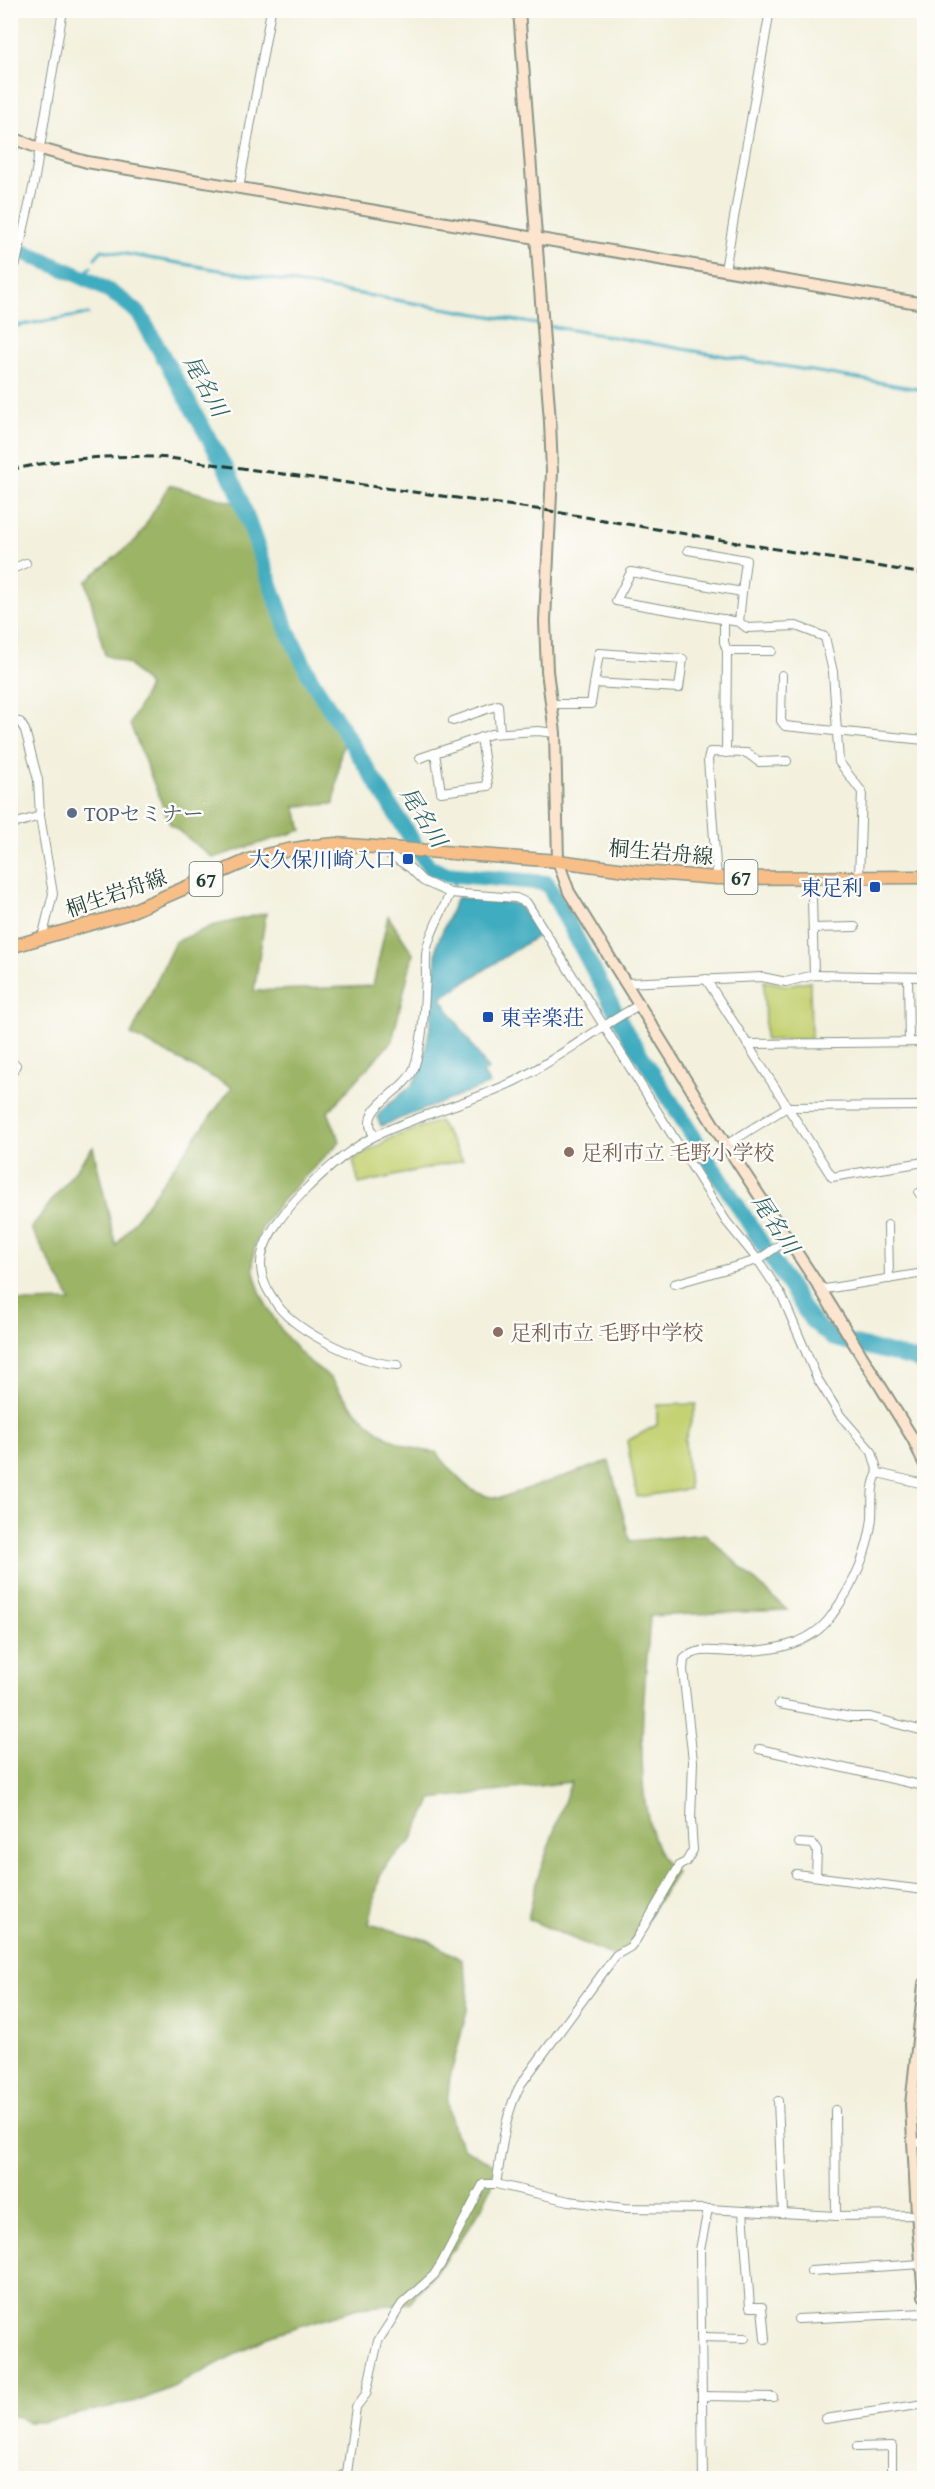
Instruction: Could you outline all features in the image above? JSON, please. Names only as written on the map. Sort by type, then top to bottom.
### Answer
[{"type":"main road","name":"桐生岩舟線","points":[[10,947],[125,914],[268,854],[336,844],[558,861],[641,872],[717,878],[924,877]]},
{"type":"street","points":[[10,274],[16,263],[24,231],[41,149],[63,10]]},
{"type":"street","points":[[239,188],[271,10]]},
{"type":"street","points":[[519,10],[551,462],[545,621],[547,671],[555,733],[558,861],[569,892],[726,1145],[783,1243],[818,1285],[913,1440],[924,1463]]},
{"type":"street","points":[[725,270],[770,10]]},
{"type":"street","points":[[10,137],[41,149],[87,162],[924,304]]},
{"type":"street","points":[[688,550],[746,560],[739,622]]},
{"type":"street","points":[[10,570],[26,563]]},
{"type":"street","points":[[742,591],[631,572],[616,601],[739,622],[747,628],[796,626],[825,637],[833,672],[839,762],[862,792],[860,878]]},
{"type":"street","points":[[724,619],[724,642],[727,651],[726,753]]},
{"type":"street","points":[[727,651],[772,651]]},
{"type":"street","points":[[551,704],[591,704],[598,653],[682,659],[680,688],[594,683]]},
{"type":"street","points":[[782,675],[781,721],[785,726],[924,740]]},
{"type":"street","points":[[453,721],[498,705],[500,732]]},
{"type":"street","points":[[10,721],[20,722],[25,730],[38,780],[40,816],[53,894],[42,938]]},
{"type":"street","points":[[420,758],[500,732],[555,733]]},
{"type":"street","points":[[435,753],[441,792],[488,786],[482,737]]},
{"type":"street","points":[[717,878],[708,760],[710,752],[747,753],[759,762],[787,761]]},
{"type":"street","points":[[10,825],[40,816]]},
{"type":"street","points":[[380,848],[410,867],[423,881],[450,893],[516,898],[527,903],[726,1221],[760,1258],[783,1296],[817,1378],[840,1415],[872,1452],[878,1473],[874,1479],[872,1519],[866,1555],[845,1595],[823,1626],[813,1635],[794,1644],[732,1652],[705,1650],[691,1653],[684,1659],[683,1670],[693,1761],[691,1803],[693,1850],[690,1857],[680,1865],[636,1940],[630,1947],[616,1955],[521,2084],[505,2131],[496,2184]]},
{"type":"street","points":[[374,1136],[370,1129],[369,1119],[374,1108],[404,1085],[413,1070],[423,1033],[427,948],[450,893]]},
{"type":"street","points":[[812,899],[814,975]]},
{"type":"street","points":[[813,928],[855,927]]},
{"type":"street","points":[[625,983],[762,977],[786,982],[814,975],[924,977]]},
{"type":"street","points":[[908,978],[909,1042]]},
{"type":"street","points":[[706,979],[832,1177],[924,1162]]},
{"type":"street","points":[[398,1365],[373,1362],[301,1326],[281,1309],[263,1280],[261,1264],[266,1240],[290,1206],[347,1154],[374,1136],[505,1086],[639,1005]]},
{"type":"street","points":[[747,1044],[924,1042]]},
{"type":"street","points":[[726,1145],[787,1107],[924,1106]]},
{"type":"street","points":[[888,1225],[889,1279]]},
{"type":"street","points":[[674,1284],[760,1258],[783,1243]]},
{"type":"street","points":[[818,1285],[825,1289],[924,1273]]},
{"type":"street","points":[[878,1473],[924,1484]]},
{"type":"street","points":[[779,1704],[851,1717],[870,1717],[924,1731]]},
{"type":"street","points":[[759,1749],[924,1786]]},
{"type":"street","points":[[799,1843],[813,1844],[817,1850],[816,1876]]},
{"type":"street","points":[[796,1874],[924,1890]]},
{"type":"street","points":[[924,1984],[921,2051],[911,2105],[924,2296]]},
{"type":"street","points":[[778,2101],[783,2213]]},
{"type":"street","points":[[834,2110],[836,2216]]},
{"type":"street","points":[[912,2142],[924,2143]]},
{"type":"street","points":[[338,2478],[348,2476],[356,2407],[366,2394],[378,2341],[402,2304],[434,2275],[483,2184],[496,2184],[569,2201],[624,2208],[708,2209],[836,2216],[919,2213]]},
{"type":"street","points":[[704,2478],[700,2250],[708,2209]]},
{"type":"street","points":[[743,2211],[750,2307],[762,2307],[765,2339]]},
{"type":"street","points":[[811,2271],[922,2264]]},
{"type":"street","points":[[798,2319],[924,2313]]},
{"type":"street","points":[[701,2337],[744,2338]]},
{"type":"street","points":[[702,2396],[772,2397]]},
{"type":"street","points":[[825,2420],[924,2404]]},
{"type":"street","points":[[857,2447],[892,2446],[892,2478]]},
{"type":"green space","points":[[169,485],[235,503],[292,650],[345,742],[341,751],[334,804],[295,806],[302,830],[213,858],[170,824],[130,724],[149,686],[128,664],[105,655],[86,581],[138,538]]},
{"type":"green space","points":[[266,913],[254,991],[373,986],[388,916],[413,954],[392,1041],[328,1112],[340,1141],[277,1206],[259,1236],[254,1251],[253,1265],[256,1280],[279,1327],[310,1362],[330,1378],[361,1416],[395,1441],[436,1452],[464,1483],[479,1494],[500,1498],[609,1461],[630,1541],[705,1534],[787,1610],[650,1616],[642,1739],[645,1803],[651,1831],[661,1856],[677,1873],[620,1959],[528,1919],[536,1883],[571,1782],[432,1799],[410,1843],[388,1862],[380,1875],[369,1924],[428,1940],[462,1960],[468,1984],[467,2011],[450,2077],[447,2104],[455,2134],[463,2147],[500,2168],[481,2209],[454,2249],[409,2303],[358,2308],[274,2334],[175,2386],[141,2400],[42,2422],[27,2422],[10,2415],[10,1300],[71,1301],[31,1228],[93,1147],[116,1246],[232,1087],[131,1035],[175,942],[212,926]]},
{"type":"green space","points":[[764,981],[786,985],[810,981],[811,1039],[765,1040]]},
{"type":"green space","points":[[439,1121],[463,1160],[359,1184],[353,1160],[393,1137]]},
{"type":"green space","points":[[697,1404],[685,1440],[689,1489],[637,1497],[627,1441],[657,1425],[657,1405]]},
{"type":"water","points":[[457,897],[518,904],[539,935],[442,997],[488,1069],[483,1073],[490,1084],[381,1126],[377,1117],[382,1110],[411,1086],[421,1071],[431,1023],[437,944]]},
{"type":"waterway","name":"尾名川","points":[[10,246],[95,283],[111,292],[140,315],[236,487],[286,627],[311,679],[429,867],[445,874],[547,883],[627,1033],[811,1320],[832,1338],[914,1359],[924,1364]]},
{"type":"waterway","points":[[95,258],[102,250],[924,390]]},
{"type":"waterway","points":[[82,276],[91,267]]},
{"type":"waterway","points":[[10,327],[88,314]]},
{"type":"waterway","points":[[454,876],[454,885]]},
{"type":"railway","points":[[10,470],[50,462],[89,458],[169,458],[550,511],[924,574]]},
{"type":"place","name":"TOPセミナー","points":[[72,813]]},
{"type":"place","name":"大久保川崎入口","points":[[408,859]]},
{"type":"place","name":"東足利","points":[[875,887]]},
{"type":"place","name":"東幸楽荘","points":[[488,1017]]},
{"type":"place","name":"足利市立 毛野小学校","points":[[569,1152]]},
{"type":"place","name":"足利市立 毛野中学校","points":[[498,1332]]}]
